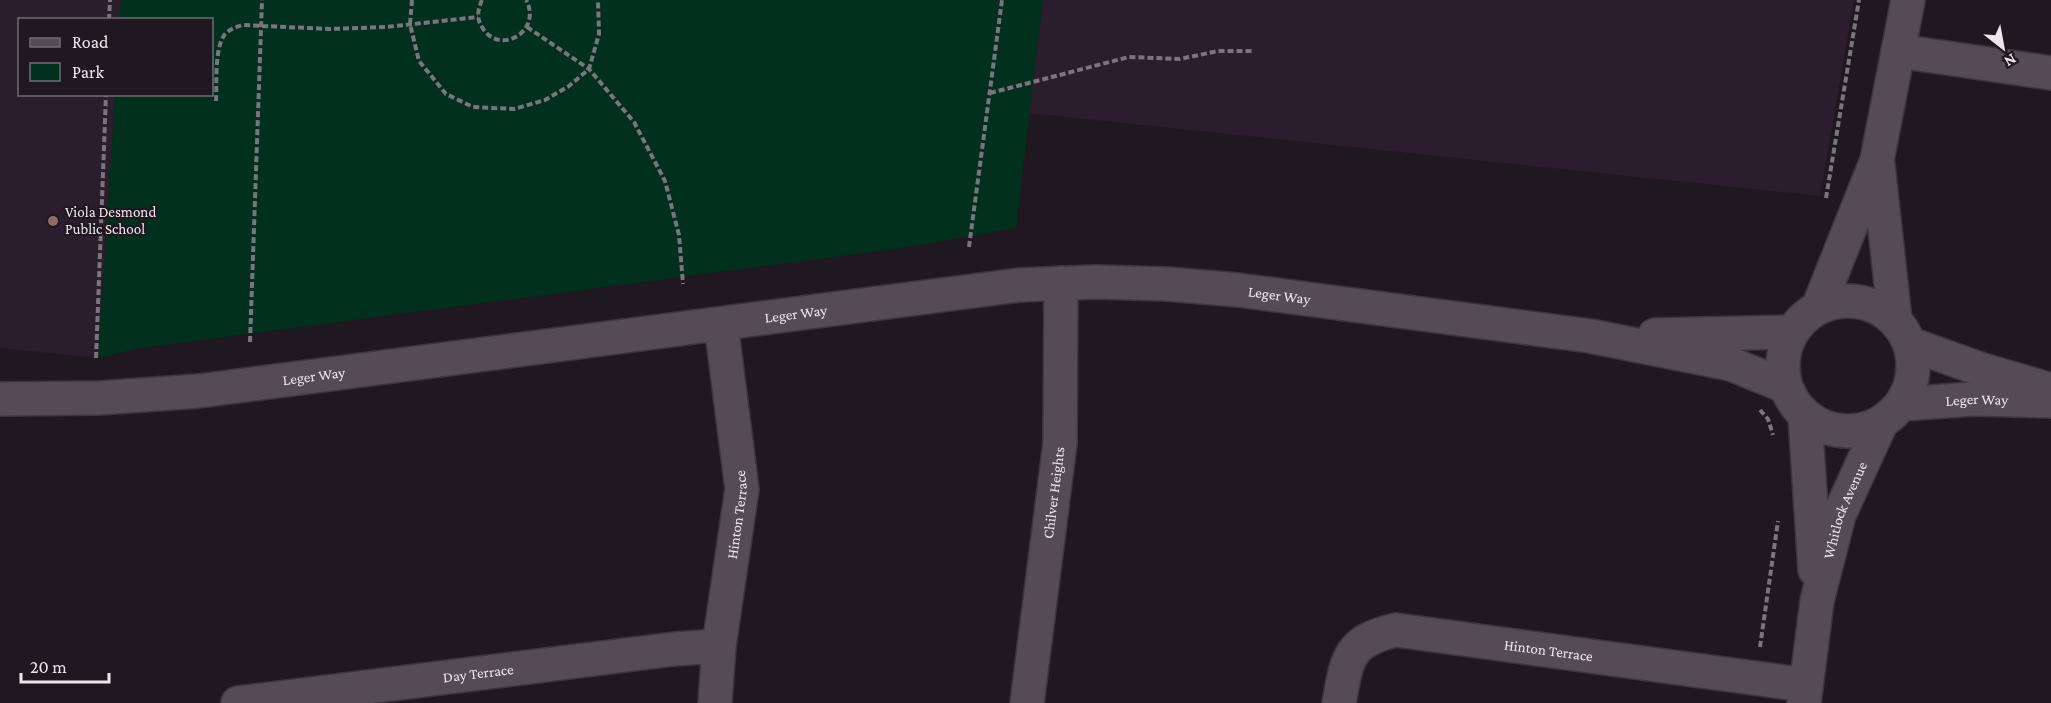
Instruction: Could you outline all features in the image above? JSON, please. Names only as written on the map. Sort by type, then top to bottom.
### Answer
[{"type":"street","points":[[1818,308],[1877,160],[1908,0]]},
{"type":"street","points":[[1898,51],[2051,73]]},
{"type":"street","points":[[1877,160],[1903,332],[1914,365],[1911,385],[1892,413],[1863,430],[1842,431],[1822,427],[1804,416],[1793,402],[1785,386],[1782,368],[1785,349],[1792,332],[1803,318],[1818,308],[1838,301],[1859,301],[1879,308],[1903,332]]},
{"type":"street","name":"Leger Way","points":[[0,399],[99,398],[199,391],[1019,285],[1061,283],[1167,284],[1238,290],[1590,336],[1731,364],[1785,386]]},
{"type":"street","name":"Chilver Heights","points":[[1027,703],[1060,443],[1061,283]]},
{"type":"street","name":"Hinton Terrace","points":[[715,703],[719,646],[742,489],[722,324]]},
{"type":"street","name":"Leger Way","points":[[1590,336],[1792,332]]},
{"type":"street","name":"Leger Way","points":[[1903,332],[1980,369],[2051,390]]},
{"type":"street","name":"Leger Way","points":[[1892,413],[1973,399],[2051,401]]},
{"type":"street","name":"Whitlock Avenue","points":[[1805,694],[1817,601],[1839,515],[1892,413]]},
{"type":"street","name":"Whitlock Avenue","points":[[1804,416],[1817,601]]},
{"type":"street","name":"Hinton Terrace","points":[[1339,703],[1345,670],[1353,649],[1374,635],[1396,630],[1805,694]]},
{"type":"street","name":"Day Terrace","points":[[238,703],[606,657],[719,646]]},
{"type":"path","points":[[109,18],[110,0]]},
{"type":"path","points":[[250,342],[262,0]]},
{"type":"path","points":[[412,0],[410,24],[419,61],[446,94],[473,107],[514,109],[545,100],[569,86],[589,69],[599,34],[598,0]]},
{"type":"path","points":[[482,0],[478,9],[478,17],[485,32],[499,40],[515,38],[527,27],[530,11],[526,0]]},
{"type":"path","points":[[969,247],[1002,0]]},
{"type":"path","points":[[1825,204],[1859,0]]},
{"type":"path","points":[[216,101],[218,51],[225,34],[232,29],[242,26],[330,29],[386,27],[478,17]]},
{"type":"path","points":[[527,27],[589,69],[634,122],[665,181],[679,236],[683,285]]},
{"type":"path","points":[[990,93],[1129,57],[1180,59],[1218,51],[1252,51]]},
{"type":"path","points":[[96,358],[106,96]]},
{"type":"path","points":[[1753,402],[1768,419],[1775,440]]},
{"type":"path","points":[[1760,644],[1779,516]]},
{"type":"shaded area","name":"Viola Desmond Public School","points":[[0,0],[121,0],[120,18],[18,18],[18,96],[115,96],[98,358],[0,348]]},
{"type":"shaded area","points":[[1043,0],[1854,0],[1820,196],[1029,113]]},
{"type":"green space","points":[[121,0],[1043,0],[1016,228],[902,248],[140,348],[98,358],[115,96],[213,96],[213,18],[120,18]]},
{"type":"place","name":"Viola Desmond Public School","points":[[53,221]]}]
